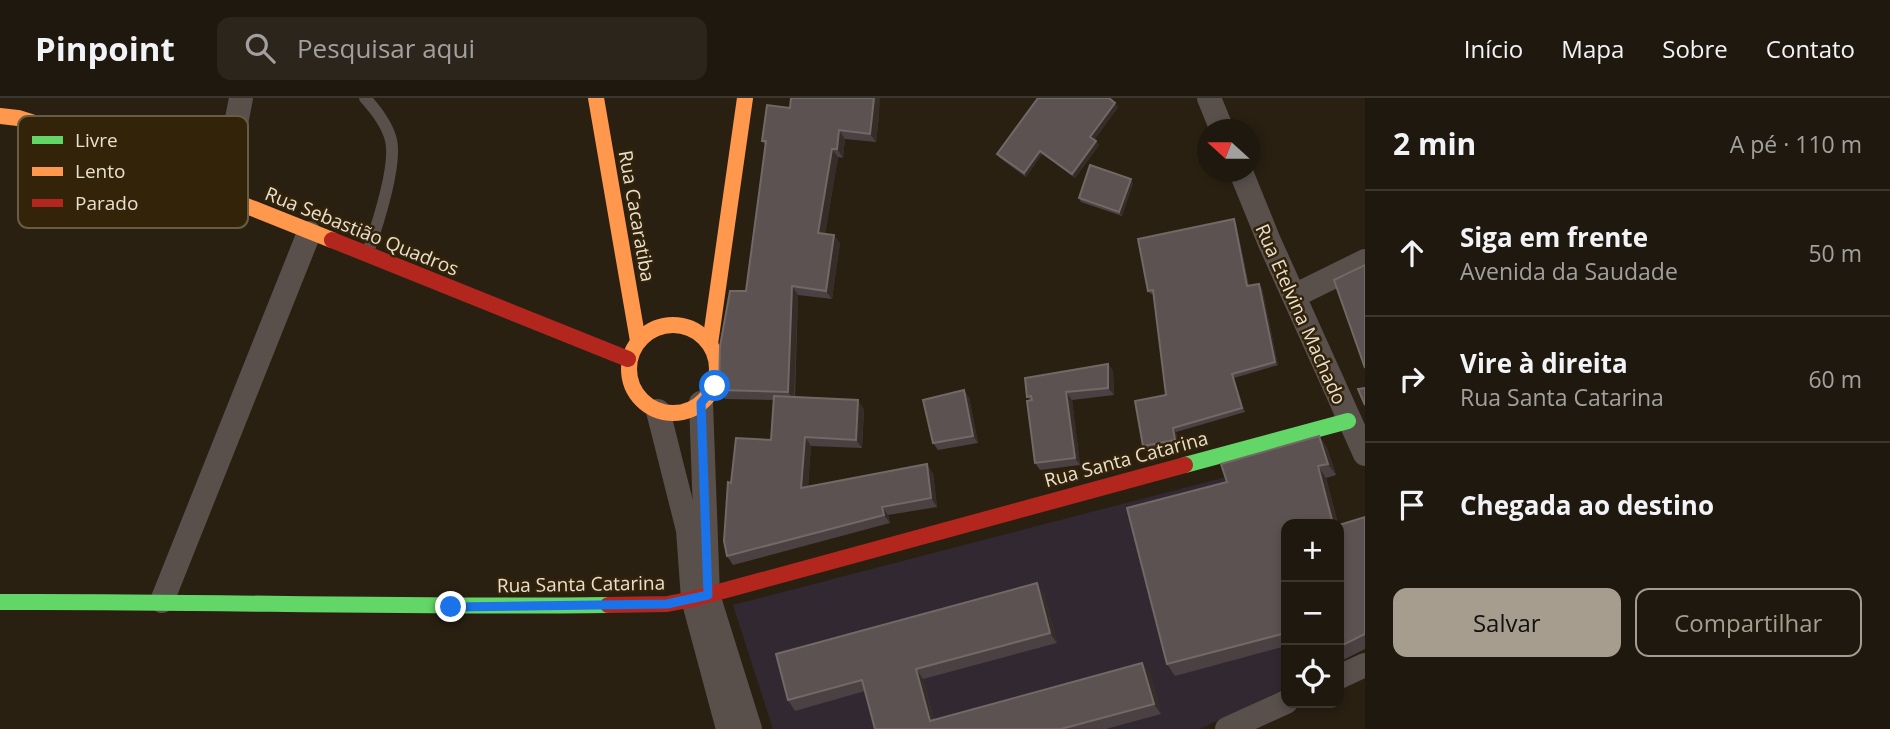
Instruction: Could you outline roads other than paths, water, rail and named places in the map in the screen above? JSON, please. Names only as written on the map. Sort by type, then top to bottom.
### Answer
[{"type":"street","points":[[238,116],[241,98]]},
{"type":"street","name":"Rua Cacaratiba","points":[[596,98],[638,341]]},
{"type":"street","points":[[710,344],[745,98]]},
{"type":"street","points":[[1209,98],[1218,119]]},
{"type":"street","name":"Rua Sebastião Quadros","points":[[0,116],[18,118]]},
{"type":"street","name":"Rua Etelvina Machado","points":[[1245,182],[1348,421],[1365,454]]},
{"type":"street","name":"Rua Sebastião Quadros","points":[[248,208],[628,359]]},
{"type":"street","points":[[162,601],[309,233]]},
{"type":"street","points":[[1294,296],[1365,261]]},
{"type":"street","points":[[666,324],[683,325],[699,332],[710,344],[718,364],[715,386],[701,403],[681,413],[658,411],[644,403],[634,391],[628,376],[628,359],[638,341],[651,330],[666,324]]},
{"type":"street","points":[[701,403],[701,597],[750,729]]},
{"type":"street","points":[[658,411],[688,530],[727,729]]},
{"type":"street","name":"Rua Santa Catarina","points":[[0,602],[162,601],[451,607],[667,604],[1348,421]]},
{"type":"street","points":[[1344,675],[1365,665]]},
{"type":"street","points":[[1227,729],[1281,704]]},
{"type":"lane","points":[[365,98],[385,124],[392,149],[387,180],[367,255]]}]
